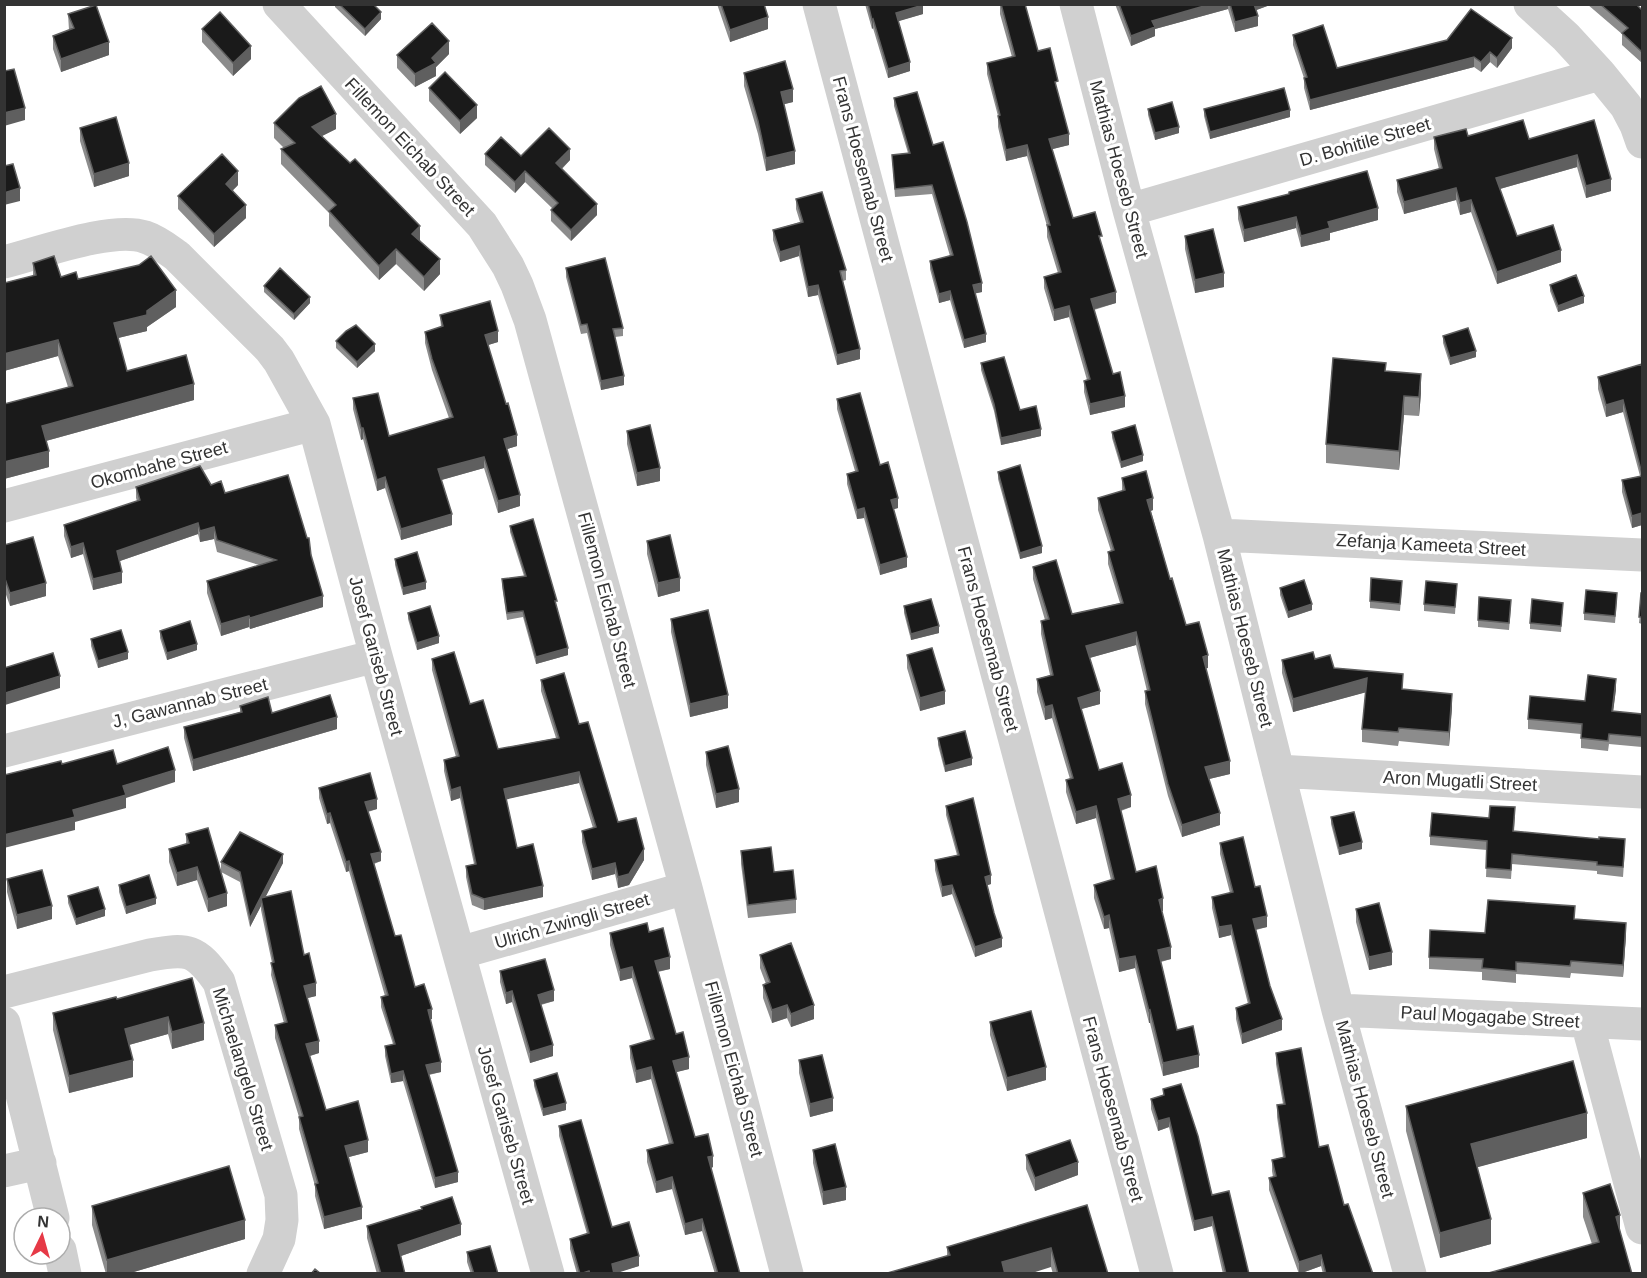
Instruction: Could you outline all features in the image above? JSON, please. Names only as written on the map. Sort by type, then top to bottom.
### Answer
[{"type":"street","name":"Fillemon Eichab Street","points":[[279,4],[482,225],[517,285],[530,320],[686,888],[787,1274]]},
{"type":"street","name":"Frans Hoesemab Street","points":[[819,4],[1157,1274]]},
{"type":"street","name":"Mathias Hoeseb Street","points":[[1076,4],[1129,210],[1219,535],[1338,1010],[1410,1274]]},
{"type":"street","points":[[1530,4],[1566,37],[1626,106],[1642,142]]},
{"type":"street","name":"D. Bohitile Street","points":[[1129,210],[1600,74]]},
{"type":"street","name":"Josef Gariseb Street","points":[[4,262],[97,237],[123,234],[144,237],[164,246],[177,256],[270,349],[314,424],[376,656],[548,1274]]},
{"type":"street","name":"Okombahe Street","points":[[4,506],[314,424]]},
{"type":"street","name":"Zefanja Kameeta Street","points":[[1219,535],[1642,555]]},
{"type":"street","name":"J, Gawannab Street","points":[[4,751],[376,656]]},
{"type":"street","name":"Aron Mugatli Street","points":[[1278,771],[1642,792]]},
{"type":"street","name":"Ulrich Zwingli Street","points":[[459,953],[686,888]]},
{"type":"street","name":"Michaelangelo Street","points":[[4,992],[171,951],[185,951],[197,956],[207,965],[219,982],[281,1195],[282,1220],[279,1239],[263,1274]]},
{"type":"street","name":"Paul Mogagabe Street","points":[[1338,1010],[1642,1024]]},
{"type":"street","points":[[1587,1022],[1642,1228]]},
{"type":"street","points":[[4,1023],[50,1206]]},
{"type":"street","points":[[4,1171],[40,1163]]},
{"type":"building","points":[[339,4],[373,4],[381,12],[365,29]]},
{"type":"building","points":[[721,4],[764,4],[768,17],[730,30]]},
{"type":"building","points":[[868,4],[923,4],[896,13],[910,62],[888,69]]},
{"type":"building","points":[[1001,4],[1025,4],[1038,51],[1050,48],[1058,81],[1055,82],[1069,134],[1049,139],[1073,218],[1095,212],[1102,236],[1099,236],[1116,292],[1091,299],[1113,374],[1120,372],[1125,396],[1090,404],[1084,381],[1090,379],[1069,306],[1054,310],[1044,277],[1061,272],[1047,225],[1050,225],[1027,145],[1006,150],[987,63],[1015,56]]},
{"type":"building","points":[[1119,4],[1211,4],[1152,21],[1155,27],[1131,36]]},
{"type":"building","points":[[1230,4],[1254,4],[1258,16],[1235,22]]},
{"type":"building","points":[[1600,4],[1636,4],[1642,10],[1642,52],[1622,33],[1628,28]]},
{"type":"building","points":[[96,5],[109,42],[61,59],[53,36],[74,28],[68,14]]},
{"type":"building","points":[[1471,9],[1512,38],[1497,58],[1490,52],[1481,62],[1474,57],[1310,100],[1304,78],[1307,77],[1293,35],[1323,25],[1337,68],[1447,40]]},
{"type":"building","points":[[220,12],[251,46],[233,63],[202,29]]},
{"type":"building","points":[[432,23],[449,41],[432,58],[436,63],[415,74],[397,55]]},
{"type":"building","points":[[785,61],[793,89],[781,92],[795,151],[766,158],[744,73]]},
{"type":"building","points":[[14,69],[25,108],[4,113],[4,71]]},
{"type":"building","points":[[445,72],[477,105],[460,121],[429,88]]},
{"type":"building","points":[[321,86],[336,114],[312,127],[350,163],[355,159],[420,226],[412,234],[440,259],[424,277],[396,249],[379,266],[329,211],[336,205],[281,149],[295,143],[274,123],[299,98]]},
{"type":"building","points":[[1284,88],[1290,110],[1210,132],[1204,109]]},
{"type":"building","points":[[917,92],[933,145],[943,142],[967,222],[982,283],[973,285],[986,334],[964,340],[950,291],[939,294],[930,261],[953,255],[932,185],[895,189],[892,155],[910,153],[894,98]]},
{"type":"building","points":[[1172,102],[1179,127],[1155,133],[1148,109]]},
{"type":"building","points":[[116,117],[129,163],[94,174],[80,128]]},
{"type":"building","points":[[1523,120],[1529,139],[1594,120],[1611,179],[1586,186],[1577,155],[1496,178],[1517,236],[1553,225],[1561,250],[1497,272],[1471,200],[1460,203],[1456,188],[1404,202],[1397,180],[1442,168],[1434,137],[1466,129],[1468,136]]},
{"type":"building","points":[[549,128],[570,149],[556,163],[597,204],[571,230],[551,210],[558,203],[525,171],[515,182],[485,154],[501,137],[521,156]]},
{"type":"building","points":[[222,154],[238,171],[226,184],[246,205],[214,234],[178,196]]},
{"type":"building","points":[[13,164],[20,188],[4,193],[4,166]]},
{"type":"building","points":[[1367,171],[1378,208],[1328,222],[1330,228],[1301,236],[1296,217],[1244,230],[1238,207]]},
{"type":"building","points":[[822,192],[846,270],[840,271],[860,349],[837,355],[818,285],[808,287],[799,246],[780,252],[773,230],[803,222],[796,199]]},
{"type":"building","points":[[1213,229],[1224,273],[1195,280],[1185,236]]},
{"type":"building","points":[[54,256],[61,277],[76,272],[78,279],[139,265],[151,256],[176,290],[147,311],[147,315],[114,323],[127,371],[186,355],[194,384],[42,426],[49,451],[4,462],[4,404],[73,386],[58,340],[4,354],[4,283],[36,275],[33,263]]},
{"type":"building","points":[[605,258],[623,328],[613,329],[624,376],[601,381],[587,324],[581,325],[566,268]]},
{"type":"building","points":[[280,268],[310,297],[294,314],[264,286]]},
{"type":"building","points":[[1576,275],[1584,296],[1558,306],[1550,285]]},
{"type":"building","points":[[490,301],[498,331],[485,335],[517,435],[504,439],[520,495],[498,501],[484,457],[438,469],[452,514],[401,529],[385,477],[377,480],[353,398],[378,393],[389,436],[453,417],[425,332],[443,326],[440,315]]},
{"type":"building","points":[[356,325],[375,344],[357,362],[336,341]]},
{"type":"building","points":[[1468,328],[1476,351],[1450,358],[1443,336]]},
{"type":"building","points":[[1004,357],[1020,410],[1036,406],[1041,429],[1001,438],[994,404],[981,363]]},
{"type":"building","points":[[1333,358],[1386,363],[1385,371],[1421,374],[1419,397],[1404,396],[1399,451],[1326,444]]},
{"type":"building","points":[[1642,364],[1642,474],[1623,400],[1606,405],[1598,377]]},
{"type":"building","points":[[860,393],[880,465],[888,462],[898,498],[891,500],[907,557],[880,565],[864,508],[857,510],[847,474],[858,471],[837,399]]},
{"type":"building","points":[[650,425],[660,468],[637,473],[627,431]]},
{"type":"building","points":[[1135,425],[1143,455],[1121,462],[1112,432]]},
{"type":"building","points":[[1020,465],[1042,546],[1020,553],[998,472]]},
{"type":"building","points":[[200,466],[211,485],[221,481],[225,493],[288,475],[307,538],[309,538],[311,555],[323,596],[250,618],[249,616],[221,624],[207,581],[276,560],[217,540],[214,527],[200,531],[198,523],[117,551],[122,572],[93,579],[83,543],[71,547],[64,525],[140,500],[136,487]]},
{"type":"building","points":[[1146,471],[1153,498],[1147,500],[1186,625],[1199,622],[1208,655],[1203,657],[1230,761],[1205,767],[1220,813],[1182,825],[1168,784],[1145,691],[1150,690],[1136,632],[1086,646],[1100,691],[1078,698],[1099,770],[1122,763],[1131,795],[1118,799],[1136,872],[1156,866],[1163,898],[1159,900],[1171,947],[1158,950],[1177,1030],[1193,1026],[1199,1055],[1163,1063],[1135,956],[1119,959],[1109,915],[1104,917],[1094,885],[1114,879],[1096,806],[1076,812],[1066,780],[1073,778],[1052,705],[1045,707],[1037,679],[1053,675],[1041,621],[1049,619],[1033,567],[1056,560],[1072,614],[1123,603],[1108,552],[1114,550],[1098,498],[1125,490],[1122,478]]},
{"type":"building","points":[[1642,476],[1642,513],[1632,516],[1622,480]]},
{"type":"building","points":[[533,519],[568,648],[536,657],[523,611],[507,613],[502,579],[526,576],[510,526]]},
{"type":"building","points":[[670,535],[680,578],[658,583],[647,541]]},
{"type":"building","points":[[33,537],[46,583],[10,593],[4,576],[4,545]]},
{"type":"building","points":[[417,552],[426,582],[403,588],[395,559]]},
{"type":"building","points":[[1371,578],[1402,581],[1400,604],[1370,601]]},
{"type":"building","points":[[1304,580],[1312,604],[1288,612],[1280,588]]},
{"type":"building","points":[[1426,581],[1457,584],[1455,607],[1424,604]]},
{"type":"building","points":[[1586,590],[1617,593],[1615,616],[1584,613]]},
{"type":"building","points":[[1641,593],[1642,617],[1639,617]]},
{"type":"building","points":[[1479,597],[1511,600],[1509,623],[1478,620]]},
{"type":"building","points":[[931,599],[939,626],[911,634],[904,606]]},
{"type":"building","points":[[1532,599],[1563,603],[1561,626],[1530,623]]},
{"type":"building","points":[[430,606],[439,636],[417,643],[408,613]]},
{"type":"building","points":[[708,610],[728,695],[690,704],[671,619]]},
{"type":"building","points":[[190,621],[197,644],[167,653],[160,631]]},
{"type":"building","points":[[121,630],[128,652],[98,661],[91,639]]},
{"type":"building","points":[[932,648],[945,691],[920,698],[907,655]]},
{"type":"building","points":[[454,652],[470,704],[483,700],[498,749],[559,738],[541,680],[564,673],[579,724],[588,722],[618,822],[636,818],[644,849],[629,874],[618,877],[615,863],[592,869],[582,831],[596,827],[579,772],[504,789],[517,848],[533,844],[543,886],[484,899],[472,894],[466,866],[476,864],[460,787],[451,790],[444,760],[459,756],[432,659]]},
{"type":"building","points":[[1313,652],[1315,659],[1330,655],[1334,668],[1403,674],[1402,689],[1452,694],[1449,732],[1399,728],[1398,732],[1362,729],[1367,678],[1293,699],[1282,660]]},
{"type":"building","points":[[53,653],[60,676],[4,695],[4,668]]},
{"type":"building","points":[[1588,675],[1616,679],[1612,711],[1642,714],[1642,737],[1609,734],[1608,741],[1581,738],[1582,724],[1528,719],[1530,696],[1585,701]]},
{"type":"building","points":[[330,695],[337,717],[193,760],[184,727],[242,712],[240,706],[268,697],[272,713]]},
{"type":"building","points":[[965,731],[972,758],[945,766],[938,738]]},
{"type":"building","points":[[728,746],[739,789],[716,794],[706,752]]},
{"type":"building","points":[[168,747],[175,770],[123,786],[126,795],[73,810],[75,817],[4,835],[4,775],[61,761],[62,764],[113,750],[117,764]]},
{"type":"building","points":[[370,773],[377,799],[365,802],[381,852],[371,854],[395,936],[401,935],[415,987],[424,984],[432,1009],[428,1010],[441,1062],[426,1065],[458,1172],[435,1178],[403,1071],[391,1074],[385,1046],[395,1044],[381,997],[388,995],[349,861],[346,862],[319,788]]},
{"type":"building","points":[[973,798],[991,875],[985,877],[1002,938],[975,947],[952,885],[942,887],[935,860],[959,855],[946,806]]},
{"type":"building","points":[[1490,806],[1515,807],[1513,831],[1599,839],[1599,837],[1625,839],[1623,867],[1597,865],[1597,862],[1512,854],[1511,870],[1486,868],[1487,841],[1430,836],[1432,813],[1489,818]]},
{"type":"building","points":[[1354,812],[1362,842],[1339,848],[1331,817]]},
{"type":"building","points":[[208,828],[227,893],[208,899],[197,867],[177,873],[169,849],[189,843],[186,834]]},
{"type":"building","points":[[240,832],[283,854],[250,918],[240,872],[221,862]]},
{"type":"building","points":[[1243,837],[1255,887],[1260,886],[1267,916],[1253,919],[1270,986],[1282,1019],[1242,1034],[1236,1008],[1250,1003],[1231,925],[1219,927],[1212,897],[1233,892],[1220,843]]},
{"type":"building","points":[[771,847],[774,872],[793,870],[796,899],[748,905],[741,851]]},
{"type":"building","points":[[42,870],[52,906],[17,915],[7,879]]},
{"type":"building","points":[[149,875],[156,898],[126,907],[119,885]]},
{"type":"building","points":[[98,887],[105,909],[76,919],[68,896]]},
{"type":"building","points":[[291,891],[304,955],[309,953],[316,983],[304,986],[319,1041],[306,1044],[326,1110],[358,1101],[368,1140],[345,1146],[362,1207],[324,1217],[315,1184],[318,1183],[299,1117],[303,1116],[275,1025],[287,1022],[271,963],[274,962],[261,898]]},
{"type":"building","points":[[1488,900],[1575,906],[1574,919],[1626,923],[1623,965],[1571,961],[1570,966],[1516,962],[1516,971],[1482,968],[1483,959],[1429,957],[1430,930],[1485,933]]},
{"type":"building","points":[[1379,903],[1392,952],[1369,957],[1356,909]]},
{"type":"building","points":[[647,923],[649,932],[663,928],[670,957],[655,961],[676,1034],[683,1032],[689,1057],[673,1061],[695,1137],[708,1134],[713,1156],[708,1157],[740,1274],[718,1274],[702,1219],[685,1224],[672,1177],[656,1182],[647,1150],[673,1143],[651,1067],[636,1071],[630,1046],[654,1039],[632,967],[620,970],[610,933]]},
{"type":"building","points":[[791,943],[814,1005],[791,1014],[787,1005],[772,1010],[763,985],[770,982],[760,955]]},
{"type":"building","points":[[545,959],[554,990],[538,995],[553,1045],[530,1052],[512,991],[506,993],[500,971]]},
{"type":"building","points":[[192,978],[204,1023],[172,1032],[168,1017],[125,1029],[133,1060],[69,1076],[53,1013],[116,997],[117,999]]},
{"type":"building","points":[[1031,1011],[1046,1067],[1007,1078],[990,1022]]},
{"type":"building","points":[[1301,1048],[1319,1147],[1328,1145],[1344,1205],[1348,1204],[1373,1274],[1326,1274],[1321,1255],[1299,1262],[1269,1178],[1276,1176],[1272,1160],[1285,1157],[1277,1105],[1285,1104],[1276,1053]]},
{"type":"building","points":[[822,1055],[833,1098],[810,1104],[799,1060]]},
{"type":"building","points":[[1573,1061],[1587,1113],[1471,1144],[1491,1219],[1440,1233],[1406,1106]]},
{"type":"building","points":[[557,1073],[566,1103],[543,1109],[534,1080]]},
{"type":"building","points":[[1181,1084],[1198,1136],[1212,1195],[1229,1191],[1249,1274],[1226,1274],[1212,1217],[1194,1221],[1169,1118],[1158,1121],[1151,1099],[1164,1095],[1163,1089]]},
{"type":"building","points":[[581,1120],[612,1227],[629,1222],[639,1256],[612,1264],[614,1274],[590,1274],[589,1271],[580,1274],[570,1239],[589,1233],[559,1126]]},
{"type":"building","points":[[1070,1140],[1078,1162],[1035,1178],[1026,1155]]},
{"type":"building","points":[[835,1144],[846,1187],[823,1192],[813,1150]]},
{"type":"building","points":[[229,1166],[245,1220],[107,1260],[92,1206]]},
{"type":"building","points":[[1610,1184],[1620,1215],[1616,1217],[1632,1274],[1485,1274],[1599,1242],[1583,1193]]},
{"type":"building","points":[[452,1197],[461,1224],[398,1245],[405,1274],[381,1274],[367,1226]]},
{"type":"building","points":[[1087,1205],[1108,1274],[1058,1274],[1051,1248],[1002,1262],[1005,1274],[884,1274],[950,1255],[947,1247]]},
{"type":"building","points":[[490,1246],[498,1274],[474,1274],[467,1252]]},
{"type":"building","points":[[315,1269],[321,1274],[311,1274]]}]
